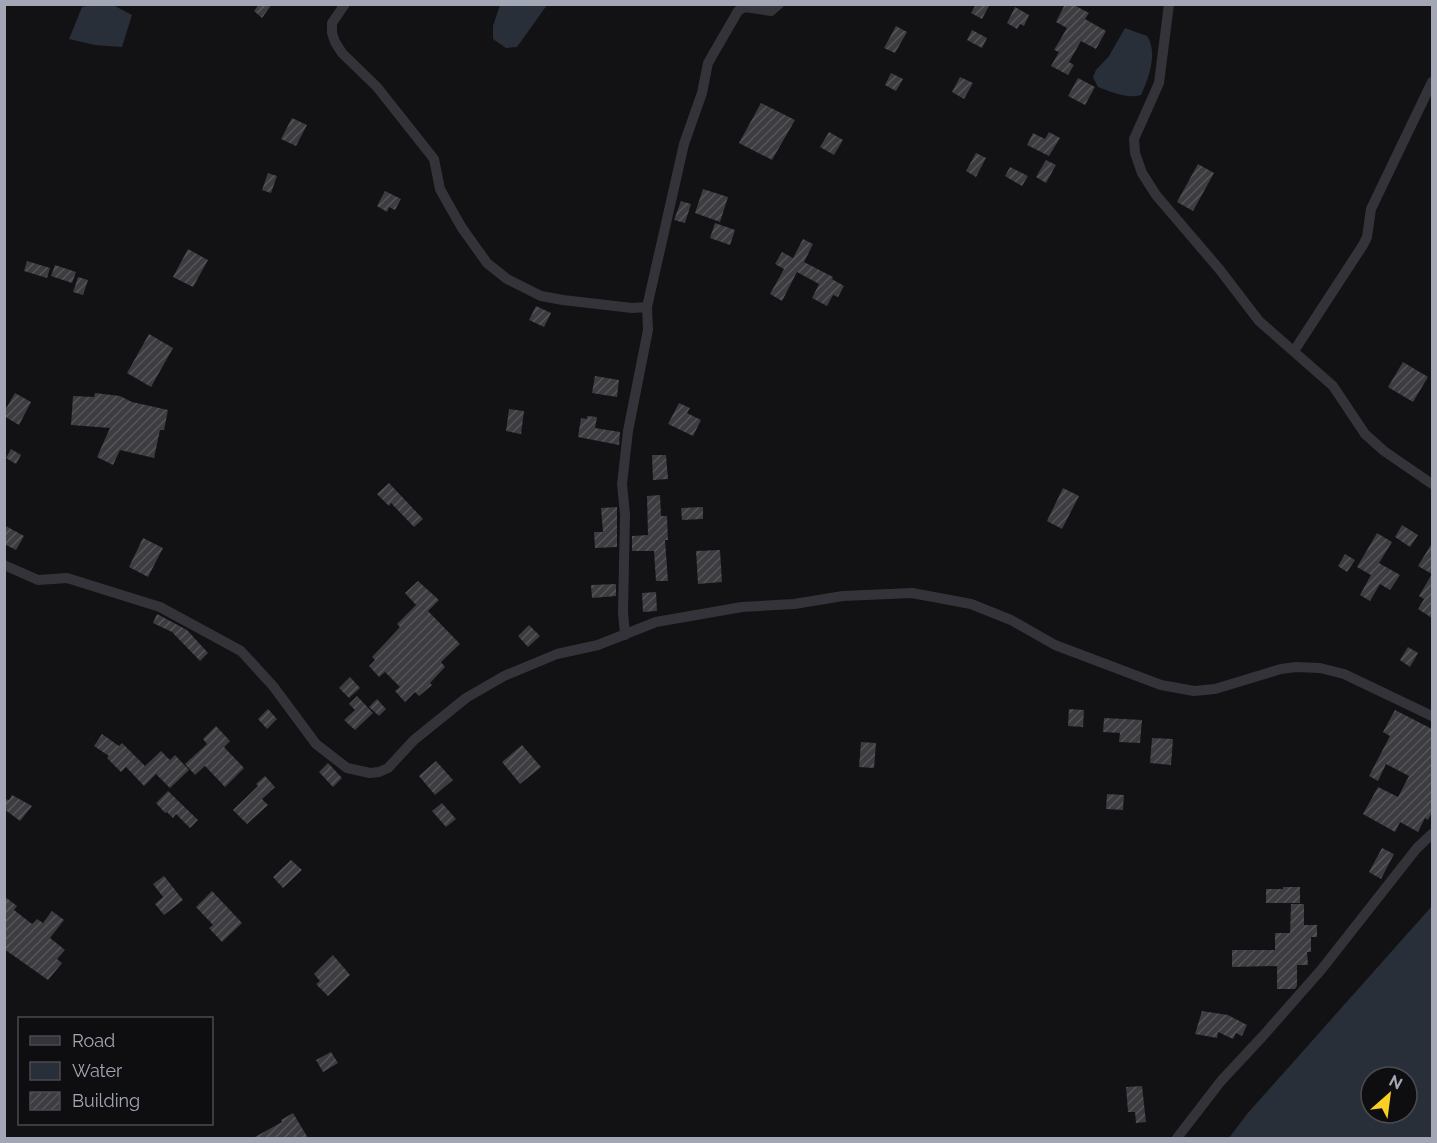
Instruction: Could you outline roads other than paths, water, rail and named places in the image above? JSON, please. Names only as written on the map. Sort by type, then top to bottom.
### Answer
[{"type":"street","points":[[345,4],[332,23],[335,42],[342,53],[377,87],[434,159],[440,189],[462,228],[488,263],[507,279],[541,296],[632,308],[647,307]]},
{"type":"street","points":[[625,635],[623,612],[625,514],[622,484],[628,431],[648,330],[647,307],[684,144],[702,93],[708,63],[738,11],[745,7],[771,11],[779,4]]},
{"type":"street","points":[[1169,4],[1160,83],[1134,139],[1135,153],[1142,173],[1156,195],[1206,253],[1259,321],[1332,386],[1365,434],[1384,451],[1432,484]]},
{"type":"street","points":[[1294,351],[1363,245],[1371,210],[1432,82]]},
{"type":"street","points":[[4,566],[38,580],[67,578],[160,608],[241,651],[273,686],[325,753],[347,768],[370,773],[388,768],[414,740],[466,698],[504,676],[557,654],[598,645],[656,622],[742,607],[794,604],[843,596],[912,592],[971,604],[1011,620],[1055,645],[1161,685],[1194,691],[1215,689],[1281,669],[1320,668],[1344,674],[1432,716]]},
{"type":"street","points":[[1177,1138],[1221,1081],[1321,970],[1417,848],[1432,834]]},
{"type":"water","points":[[99,4],[113,5],[132,15],[122,47],[95,45],[69,39],[82,7]]},
{"type":"water","points":[[500,4],[547,5],[517,47],[506,48],[493,39],[493,26]]},
{"type":"water","points":[[1125,28],[1147,36],[1152,50],[1147,81],[1141,95],[1136,96],[1125,96],[1098,87],[1093,77],[1096,70],[1109,56]]},
{"type":"water","points":[[1432,906],[1432,1138],[1229,1138],[1247,1114]]}]
